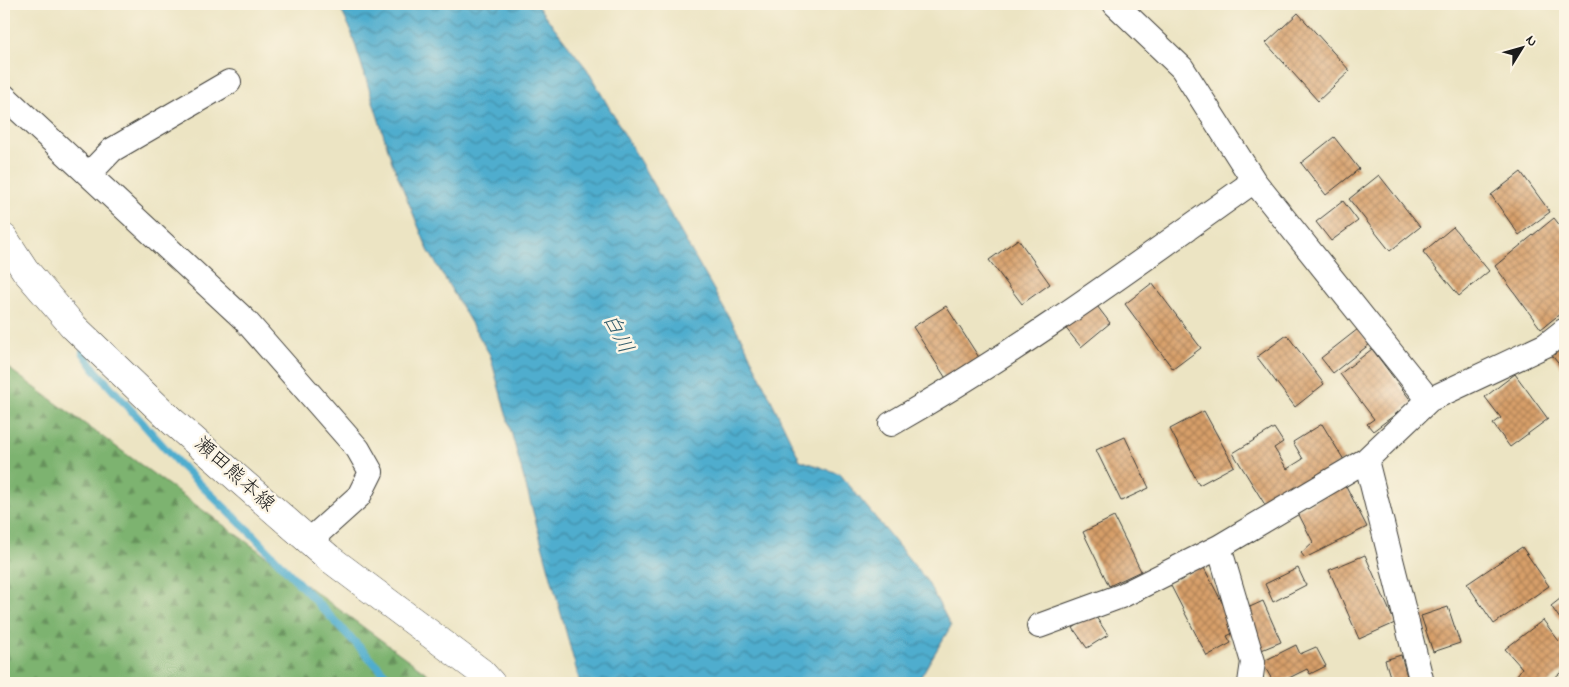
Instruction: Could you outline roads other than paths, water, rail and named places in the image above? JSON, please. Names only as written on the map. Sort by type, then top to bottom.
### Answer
[{"type":"main road","name":"瀬田熊本線","points":[[4,238],[25,270],[74,327],[172,421],[329,558],[481,672],[491,683]]},
{"type":"street","points":[[1114,4],[1182,68],[1254,181],[1429,400]]},
{"type":"street","points":[[89,174],[112,150],[229,82]]},
{"type":"street","points":[[4,96],[246,320],[358,449],[372,472],[360,496],[309,541]]},
{"type":"street","points":[[892,424],[988,365],[1118,278],[1254,181]]},
{"type":"street","points":[[1039,626],[1121,596],[1219,547],[1366,460],[1429,400],[1546,345],[1565,330]]},
{"type":"street","points":[[1366,460],[1422,683]]},
{"type":"street","points":[[1219,547],[1253,662],[1250,683]]},
{"type":"water","name":"白川","points":[[338,4],[536,4],[587,69],[742,339],[800,460],[840,474],[927,581],[951,626],[917,683],[580,683],[490,355],[428,250],[392,162],[350,28]]},
{"type":"waterway","points":[[83,352],[96,371],[180,465],[251,533],[392,683]]}]
